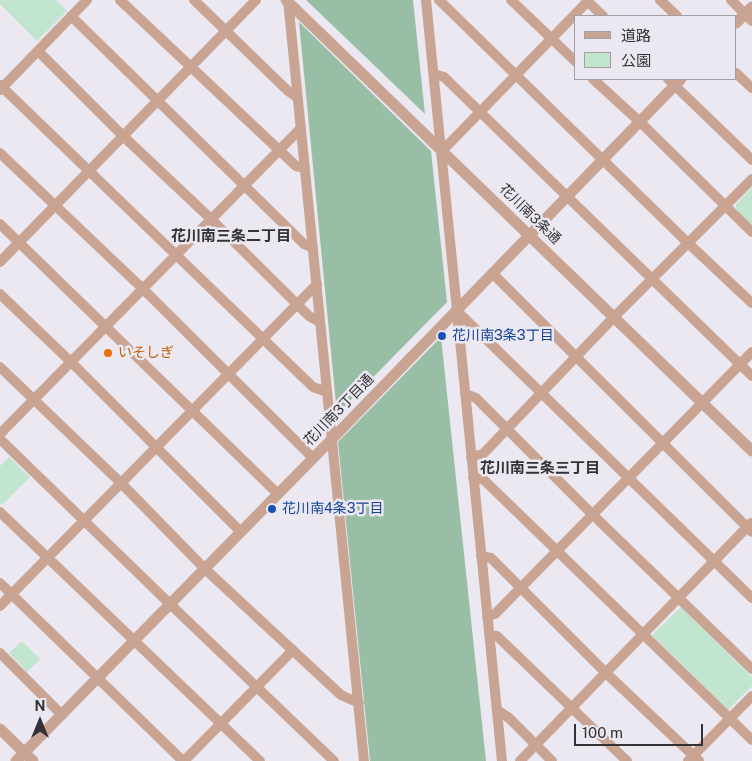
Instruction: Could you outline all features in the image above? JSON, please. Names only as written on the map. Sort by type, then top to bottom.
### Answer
[{"type":"street","points":[[87,0],[1,87],[312,387],[327,392]]},
{"type":"street","points":[[120,0],[296,166],[305,168]]},
{"type":"street","points":[[194,0],[288,91],[298,98]]},
{"type":"street","points":[[0,262],[256,0]]},
{"type":"street","points":[[426,0],[502,761]]},
{"type":"street","points":[[439,0],[752,303]]},
{"type":"street","points":[[512,0],[574,60]]},
{"type":"street","points":[[660,0],[676,15]]},
{"type":"street","points":[[731,0],[750,14],[737,22]]},
{"type":"street","points":[[288,1],[364,757],[354,761]]},
{"type":"street","name":"花川南3条通","points":[[288,1],[752,451]]},
{"type":"street","points":[[442,152],[587,1],[602,15]]},
{"type":"street","points":[[71,16],[304,244],[313,248]]},
{"type":"street","points":[[38,51],[309,316],[320,322]]},
{"type":"street","points":[[737,73],[752,88]]},
{"type":"street","points":[[434,74],[444,77],[752,376]]},
{"type":"street","points":[[594,80],[640,122],[752,232]]},
{"type":"street","points":[[675,81],[752,160]]},
{"type":"street","name":"花川南3丁目通","points":[[20,757],[640,122],[675,81]]},
{"type":"street","points":[[0,434],[301,128]]},
{"type":"street","points":[[0,153],[142,288],[313,458]]},
{"type":"street","points":[[471,457],[483,454],[614,317],[752,178]]},
{"type":"street","points":[[0,224],[278,494]]},
{"type":"street","points":[[492,273],[750,527],[678,598],[520,761]]},
{"type":"street","points":[[0,606],[317,284]]},
{"type":"street","points":[[0,294],[71,362],[241,532]]},
{"type":"street","points":[[456,310],[752,598]]},
{"type":"street","points":[[487,616],[495,614],[752,352]]},
{"type":"street","points":[[0,367],[121,483],[205,569],[341,695],[358,703]]},
{"type":"street","points":[[465,394],[476,398],[506,430],[752,669]]},
{"type":"street","points":[[0,439],[256,688],[334,761]]},
{"type":"street","points":[[473,477],[484,480],[752,740]]},
{"type":"street","points":[[0,512],[260,761]]},
{"type":"street","points":[[481,556],[492,558],[693,759],[752,696]]},
{"type":"street","points":[[0,583],[184,761],[293,650]]},
{"type":"street","points":[[489,635],[497,636],[627,761]]},
{"type":"street","points":[[0,653],[62,715]]},
{"type":"street","points":[[497,710],[508,718],[552,761]]},
{"type":"street","points":[[0,729],[20,757],[33,761]]},
{"type":"green space","points":[[0,0],[56,0],[67,11],[37,41],[0,4]]},
{"type":"green space","points":[[306,0],[413,0],[425,114]]},
{"type":"green space","points":[[299,22],[431,151],[447,302],[337,414]]},
{"type":"green space","points":[[752,187],[752,225],[736,209],[736,204]]},
{"type":"green space","points":[[441,337],[486,761],[370,761],[338,442]]},
{"type":"green space","points":[[9,457],[30,477],[2,505],[0,503],[0,466]]},
{"type":"green space","points":[[681,607],[752,677],[752,686],[728,710],[652,635]]},
{"type":"green space","points":[[22,641],[40,659],[27,672],[9,653]]},
{"type":"place","name":"花川南3条3丁目","points":[[442,336]]},
{"type":"place","name":"いそしぎ","points":[[108,353]]},
{"type":"place","name":"花川南4条3丁目","points":[[272,509]]},
{"type":"district","name":"花川南三条二丁目","points":[[231,236]]},
{"type":"district","name":"花川南三条三丁目","points":[[540,468]]}]
